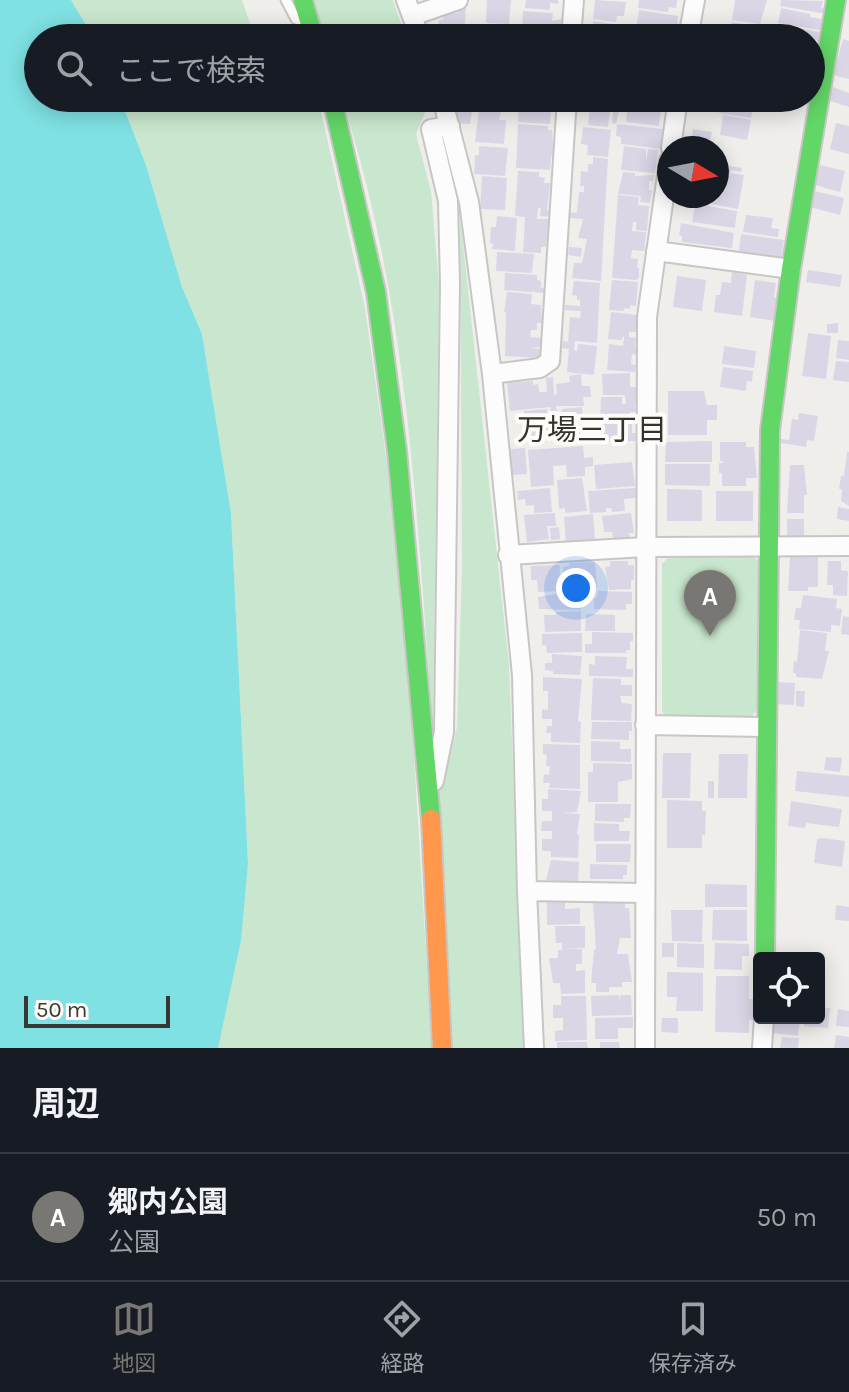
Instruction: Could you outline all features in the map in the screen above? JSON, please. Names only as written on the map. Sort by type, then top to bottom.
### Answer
[{"type":"street","points":[[303,0],[310,24]]},
{"type":"street","points":[[409,8],[458,0]]},
{"type":"street","points":[[572,24],[574,0]]},
{"type":"street","points":[[691,24],[695,0]]},
{"type":"street","points":[[825,66],[836,0]]},
{"type":"street","points":[[335,112],[376,292],[397,451],[430,799],[442,1048]]},
{"type":"street","points":[[446,112],[469,202],[492,374],[522,675],[534,1048]]},
{"type":"street","points":[[492,374],[540,368],[550,361],[566,112]]},
{"type":"street","points":[[673,136],[676,112]]},
{"type":"street","points":[[765,952],[770,430],[791,269],[817,112]]},
{"type":"street","points":[[430,799],[444,732],[450,300],[448,201],[431,129],[450,126]]},
{"type":"street","points":[[645,1048],[643,893],[647,317],[662,208]]},
{"type":"street","points":[[656,251],[791,269]]},
{"type":"street","points":[[508,555],[645,547],[849,546]]},
{"type":"street","points":[[645,725],[767,727]]},
{"type":"street","points":[[527,891],[643,893]]},
{"type":"street","points":[[762,1048],[764,1024]]},
{"type":"lane","points":[[286,0],[296,19],[303,24]]},
{"type":"green space","points":[[71,0],[242,0],[251,24],[86,24]]},
{"type":"green space","points":[[312,0],[393,0],[401,24],[320,24]]},
{"type":"green space","points":[[125,112],[321,112],[365,308],[386,456],[409,676],[432,1048],[218,1048],[248,863],[231,513],[202,334],[182,287],[146,165]]},
{"type":"green space","points":[[346,112],[425,112],[416,134],[431,191],[439,285],[433,731],[406,407],[387,279]]},
{"type":"green space","points":[[460,216],[509,665],[524,1048],[448,1048],[435,794],[457,727],[462,567]]},
{"type":"green space","points":[[751,554],[759,562],[757,709],[751,718],[665,716],[662,711],[662,564],[669,557]]},
{"type":"water","points":[[0,0],[71,0],[86,24],[24,24],[24,112],[125,112],[146,165],[182,287],[202,334],[231,513],[248,863],[241,940],[218,1048],[0,1048]]},
{"type":"building","points":[[487,0],[511,0],[509,24],[486,23]]},
{"type":"building","points":[[526,0],[558,0],[558,4],[550,3],[550,10],[525,8]]},
{"type":"building","points":[[595,0],[626,2],[624,16],[617,16],[616,22],[593,19]]},
{"type":"building","points":[[639,0],[677,0],[676,8],[669,7],[668,12],[638,8]]},
{"type":"building","points":[[735,0],[767,0],[760,24],[732,20]]},
{"type":"building","points":[[781,0],[823,1],[821,8],[828,9],[827,14],[780,6]]},
{"type":"building","points":[[459,5],[466,6],[465,24],[439,24],[444,12],[458,13]]},
{"type":"building","points":[[781,8],[822,19],[821,24],[778,23]]},
{"type":"building","points":[[639,10],[678,16],[677,24],[637,24]]},
{"type":"building","points":[[523,11],[553,13],[552,21],[563,19],[563,24],[522,24]]},
{"type":"building","points":[[843,39],[849,41],[849,79],[833,75]]},
{"type":"building","points":[[833,87],[849,93],[849,107],[828,100]]},
{"type":"building","points":[[456,112],[472,112],[470,124],[458,123]]},
{"type":"building","points":[[479,112],[501,112],[499,120],[506,120],[504,144],[475,142]]},
{"type":"building","points":[[518,112],[551,112],[550,124],[518,122]]},
{"type":"building","points":[[589,112],[610,112],[608,127],[588,125]]},
{"type":"building","points":[[613,112],[619,112],[616,124],[612,123]]},
{"type":"building","points":[[627,112],[661,112],[659,126],[626,122]]},
{"type":"building","points":[[719,112],[752,112],[751,118]]},
{"type":"building","points":[[723,115],[751,120],[747,140],[720,135]]},
{"type":"building","points":[[836,123],[849,126],[849,154],[830,149]]},
{"type":"building","points":[[518,124],[548,126],[548,130],[552,130],[554,157],[551,156],[550,170],[516,168]]},
{"type":"building","points":[[617,124],[662,129],[662,136],[657,136],[657,148],[621,144],[621,137],[616,136]]},
{"type":"building","points":[[583,127],[611,130],[608,157],[587,155],[588,145],[581,144]]},
{"type":"building","points":[[693,129],[712,132],[711,136],[692,136]]},
{"type":"building","points":[[479,146],[508,148],[505,176],[474,174]]},
{"type":"building","points":[[624,146],[646,149],[646,160],[648,149],[657,150],[655,173],[621,170]]},
{"type":"building","points":[[593,157],[608,159],[601,281],[572,278],[574,263],[582,263],[587,239],[578,238],[583,219],[569,218],[569,212],[577,213],[579,192],[584,192],[584,186],[580,186],[581,171],[588,172],[588,164],[593,164]]},
{"type":"building","points":[[820,165],[845,171],[840,192],[815,185]]},
{"type":"building","points":[[729,166],[742,168],[741,172],[731,170],[730,173],[744,175],[738,209],[729,207]]},
{"type":"building","points":[[518,171],[539,172],[539,177],[545,178],[544,183],[550,183],[547,210],[552,210],[552,217],[540,216],[541,208],[538,208],[537,219],[552,219],[552,226],[548,226],[546,247],[541,247],[541,253],[523,252],[525,217],[515,216]]},
{"type":"building","points":[[623,172],[635,173],[635,176],[654,175],[653,181],[649,181],[649,190],[652,190],[650,203],[640,202],[641,196],[618,194]]},
{"type":"building","points":[[482,176],[507,178],[505,210],[480,209]]},
{"type":"building","points":[[814,191],[844,198],[840,215],[810,207]]},
{"type":"building","points":[[618,195],[639,197],[638,205],[649,206],[647,231],[636,230],[636,222],[633,222],[632,231],[646,232],[644,251],[632,250],[631,258],[638,259],[639,278],[636,280],[612,278]]},
{"type":"building","points":[[694,208],[737,211],[735,228],[692,222]]},
{"type":"building","points":[[746,215],[773,218],[771,228],[779,229],[778,237],[743,232]]},
{"type":"building","points":[[497,216],[517,218],[515,251],[492,249],[491,227],[496,227]]},
{"type":"building","points":[[681,223],[734,233],[732,248],[682,242],[679,235]]},
{"type":"building","points":[[741,234],[784,240],[781,258],[739,251]]},
{"type":"building","points":[[569,247],[582,248],[581,257],[568,255]]},
{"type":"building","points":[[497,252],[534,254],[532,273],[496,271]]},
{"type":"building","points":[[808,270],[842,275],[840,287],[806,282]]},
{"type":"building","points":[[732,272],[747,275],[742,316],[714,312],[716,295],[720,295],[722,282],[731,283]]},
{"type":"building","points":[[505,273],[537,275],[541,288],[545,288],[544,293],[533,292],[533,289],[532,292],[504,290]]},
{"type":"building","points":[[677,276],[706,280],[702,311],[673,307]]},
{"type":"building","points":[[612,280],[638,282],[636,306],[630,305],[630,309],[624,308],[624,311],[609,310]]},
{"type":"building","points":[[755,280],[776,283],[775,321],[750,317]]},
{"type":"building","points":[[574,281],[600,283],[597,343],[575,341],[574,350],[577,351],[578,344],[597,346],[594,375],[567,372],[569,349],[562,348],[563,341],[568,342],[570,317],[580,318],[581,311],[565,310],[565,305],[580,306],[580,300],[572,295]]},
{"type":"building","points":[[507,292],[532,294],[531,304],[541,305],[542,323],[537,323],[537,330],[531,330],[530,337],[543,338],[542,347],[530,348],[540,349],[540,358],[505,356]]},
{"type":"building","points":[[611,312],[638,315],[637,332],[629,332],[629,337],[636,338],[635,347],[638,347],[637,355],[632,354],[631,364],[636,365],[635,372],[607,370],[609,344],[623,346],[624,336],[621,340],[608,339]]},
{"type":"building","points":[[838,323],[838,333],[827,333],[827,324]]},
{"type":"building","points":[[808,333],[831,336],[826,379],[802,376]]},
{"type":"building","points":[[838,340],[849,341],[849,360],[836,358]]},
{"type":"building","points":[[724,346],[756,351],[754,368],[722,364]]},
{"type":"building","points":[[836,361],[849,362],[849,382],[833,380]]},
{"type":"building","points":[[723,367],[753,371],[752,382],[747,381],[746,391],[720,387]]},
{"type":"building","points":[[630,373],[630,387],[638,387],[639,403],[635,403],[636,412],[630,412],[628,424],[632,424],[632,433],[637,433],[637,441],[599,442],[601,397],[622,397],[622,404],[626,404],[625,395],[603,395],[602,374]]},
{"type":"building","points":[[581,374],[582,386],[590,386],[591,397],[583,397],[584,406],[556,406],[557,413],[551,413],[550,407],[510,411],[507,383],[533,381],[533,385],[538,384],[539,392],[547,392],[546,378],[553,377],[554,395],[557,394],[556,384],[570,382],[569,376]]},
{"type":"building","points":[[668,391],[704,391],[707,405],[717,405],[717,420],[707,420],[707,435],[668,435]]},
{"type":"building","points":[[582,407],[585,443],[569,445],[567,430],[561,430],[562,409]]},
{"type":"building","points":[[547,409],[548,423],[553,422],[554,438],[528,440],[524,411]]},
{"type":"building","points":[[799,413],[818,416],[814,441],[807,440],[806,447],[781,443],[781,439],[789,440],[792,419],[798,420]]},
{"type":"building","points":[[586,431],[597,431],[597,442],[586,442]]},
{"type":"building","points":[[712,441],[712,462],[665,462],[666,442]]},
{"type":"building","points":[[720,442],[746,442],[746,447],[754,447],[757,478],[746,478],[746,486],[722,486],[722,473],[719,473],[719,463],[723,463],[720,461]]},
{"type":"building","points":[[583,446],[584,458],[593,457],[593,466],[585,467],[585,476],[567,477],[566,465],[553,466],[554,485],[531,487],[528,450]]},
{"type":"building","points":[[525,448],[527,474],[512,475],[510,449]]},
{"type":"building","points":[[847,452],[849,506],[841,501],[842,489],[839,489]]},
{"type":"building","points":[[632,462],[635,486],[596,489],[594,465]]},
{"type":"building","points":[[665,464],[710,464],[710,486],[665,485]]},
{"type":"building","points":[[790,465],[804,465],[807,495],[804,495],[804,513],[787,513]]},
{"type":"building","points":[[582,478],[587,511],[565,513],[565,508],[559,509],[557,480]]},
{"type":"building","points":[[550,488],[552,512],[534,513],[534,505],[526,506],[525,499],[518,500],[517,491]]},
{"type":"building","points":[[635,488],[636,498],[624,499],[625,511],[612,512],[611,508],[606,508],[606,512],[590,513],[588,491]]},
{"type":"building","points":[[667,489],[702,490],[702,521],[667,521]]},
{"type":"building","points":[[716,491],[753,491],[753,521],[716,521]]},
{"type":"building","points":[[838,507],[849,509],[849,521],[837,519]]},
{"type":"building","points":[[555,513],[556,526],[547,526],[549,539],[527,542],[524,515]]},
{"type":"building","points":[[631,513],[634,533],[629,533],[630,538],[613,539],[612,532],[604,532],[602,516]]},
{"type":"building","points":[[593,514],[595,540],[566,543],[564,517]]},
{"type":"building","points":[[787,519],[804,519],[804,536],[787,536]]},
{"type":"building","points":[[559,527],[560,539],[551,540],[550,528]]},
{"type":"building","points":[[790,557],[818,557],[818,587],[808,587],[808,591],[788,591]]},
{"type":"building","points":[[610,561],[628,561],[628,565],[634,565],[631,589],[609,590],[605,567],[610,566]]},
{"type":"building","points":[[828,561],[841,561],[841,570],[848,571],[847,596],[833,595],[833,585],[827,585]]},
{"type":"building","points":[[595,562],[597,588],[569,590],[569,575],[563,575],[563,567],[569,566],[569,563]]},
{"type":"building","points":[[560,565],[559,591],[538,592],[537,580],[531,580],[531,566]]},
{"type":"building","points":[[576,591],[576,601],[580,601],[581,610],[539,609],[538,597]]},
{"type":"building","points":[[598,591],[632,592],[632,604],[626,604],[626,610],[594,609]]},
{"type":"building","points":[[803,595],[837,599],[836,608],[842,609],[840,626],[831,625],[831,632],[799,629],[800,620],[794,620],[796,608],[801,608]]},
{"type":"building","points":[[581,611],[581,631],[545,632],[544,615]]},
{"type":"building","points":[[586,614],[615,615],[615,631],[585,631]]},
{"type":"building","points":[[843,616],[849,617],[849,635],[841,634]]},
{"type":"building","points":[[800,630],[827,633],[825,651],[829,651],[822,679],[796,677],[793,673]]},
{"type":"building","points":[[592,632],[633,633],[630,650],[626,653],[585,653],[585,644],[592,644]]},
{"type":"building","points":[[582,633],[582,652],[547,653],[546,645],[542,645],[542,634]]},
{"type":"building","points":[[552,654],[582,656],[580,675],[553,674],[553,671],[545,670],[545,663],[552,663]]},
{"type":"building","points":[[595,656],[627,657],[626,669],[633,669],[633,677],[589,676],[589,664],[595,665]]},
{"type":"building","points":[[543,677],[582,679],[578,721],[581,722],[580,743],[551,742],[551,733],[546,733],[547,726],[552,726],[552,719],[542,719],[542,709],[548,710],[548,691],[543,691]]},
{"type":"building","points":[[593,678],[621,679],[621,685],[632,685],[632,696],[620,696],[622,703],[632,704],[631,721],[591,720]]},
{"type":"building","points":[[775,682],[795,683],[794,705],[774,704]]},
{"type":"building","points":[[796,691],[805,691],[804,707],[796,706]]},
{"type":"building","points":[[592,722],[632,722],[629,740],[591,739]]},
{"type":"building","points":[[591,741],[620,742],[620,749],[631,749],[631,762],[591,761]]},
{"type":"building","points":[[543,744],[580,745],[580,789],[549,788],[550,783],[543,783],[544,774],[549,775],[550,766],[546,766],[547,755],[543,754]]},
{"type":"building","points":[[663,753],[691,753],[690,798],[662,798]]},
{"type":"building","points":[[719,754],[748,754],[747,798],[718,798]]},
{"type":"building","points":[[826,757],[842,758],[840,772],[824,770]]},
{"type":"building","points":[[593,763],[632,764],[632,779],[618,782],[618,802],[588,802],[588,772],[593,772]]},
{"type":"building","points":[[797,771],[849,776],[849,797],[795,791]]},
{"type":"building","points":[[708,781],[714,781],[714,798],[708,798]]},
{"type":"building","points":[[548,789],[581,791],[577,812],[561,813],[580,814],[578,858],[551,857],[551,851],[542,851],[542,839],[552,839],[552,831],[541,831],[542,821],[552,821],[552,811],[542,811],[542,799],[548,799]]},
{"type":"building","points":[[667,800],[702,801],[702,811],[706,811],[702,848],[667,848]]},
{"type":"building","points":[[791,801],[842,809],[839,827],[806,823],[805,828],[788,826]]},
{"type":"building","points":[[595,804],[631,804],[630,818],[624,818],[624,822],[595,821]]},
{"type":"building","points":[[594,823],[619,824],[619,831],[630,831],[629,841],[594,841]]},
{"type":"building","points":[[817,839],[845,841],[842,867],[814,863]]},
{"type":"building","points":[[596,844],[631,844],[630,862],[596,862]]},
{"type":"building","points":[[551,860],[579,862],[578,882],[546,880]]},
{"type":"building","points":[[590,864],[627,865],[627,875],[623,875],[623,879],[590,879]]},
{"type":"building","points":[[705,884],[747,885],[747,907],[705,907]]},
{"type":"building","points":[[547,901],[565,901],[565,909],[580,908],[580,924],[547,925]]},
{"type":"building","points":[[625,902],[625,908],[629,908],[631,938],[620,938],[617,954],[628,954],[632,982],[622,982],[622,987],[609,987],[609,992],[596,992],[596,983],[591,983],[596,949],[593,903]]},
{"type":"building","points":[[836,905],[849,907],[849,921],[835,920]]},
{"type":"building","points":[[671,910],[703,910],[702,942],[672,941]]},
{"type":"building","points":[[713,910],[747,910],[747,941],[712,940]]},
{"type":"building","points":[[555,926],[585,926],[585,948],[565,948],[582,949],[582,964],[576,964],[576,971],[585,970],[585,993],[561,994],[560,983],[553,983],[549,958],[558,958],[558,950],[562,950],[562,943],[556,943]]},
{"type":"building","points":[[662,943],[674,943],[674,957],[662,957]]},
{"type":"building","points":[[677,943],[704,944],[704,968],[677,967]]},
{"type":"building","points":[[715,943],[749,944],[749,956],[742,956],[742,970],[714,969]]},
{"type":"building","points":[[667,972],[703,973],[703,1011],[676,1011],[677,997],[667,997]]},
{"type":"building","points":[[716,976],[749,976],[753,1020],[749,1020],[749,1033],[715,1032]]},
{"type":"building","points":[[619,995],[620,1003],[620,995],[631,995],[632,1015],[592,1016],[591,996]]},
{"type":"building","points":[[561,996],[586,996],[587,1040],[555,1041],[555,1031],[563,1030],[563,1018],[553,1018],[553,1005],[561,1005]]},
{"type":"building","points":[[825,1008],[830,1008],[828,1028],[804,1026],[825,1024]]},
{"type":"building","points":[[838,1009],[849,1011],[849,1027],[836,1026]]},
{"type":"building","points":[[633,1017],[633,1028],[618,1028],[618,1039],[595,1039],[595,1018]]},
{"type":"building","points":[[662,1018],[678,1018],[678,1033],[661,1032]]},
{"type":"building","points":[[773,1024],[800,1024],[798,1036],[772,1033]]},
{"type":"building","points":[[836,1035],[849,1037],[849,1048],[834,1048]]},
{"type":"building","points":[[782,1037],[799,1038],[798,1048],[780,1048]]},
{"type":"building","points":[[557,1042],[587,1042],[588,1048],[557,1048]]},
{"type":"building","points":[[600,1042],[619,1042],[620,1048],[600,1048]]},
{"type":"traffic: fast","points":[[303,0],[310,24]]},
{"type":"traffic: fast","points":[[825,66],[836,0]]},
{"type":"traffic: fast","points":[[335,112],[376,292],[397,451],[431,819]]},
{"type":"traffic: fast","points":[[765,952],[770,430],[791,269],[817,112]]},
{"type":"traffic: slow","points":[[431,819],[442,1048]]},
{"type":"place","name":"郷内公園","points":[[710,636]]},
{"type":"district","name":"万場三丁目","points":[[592,430]]}]
